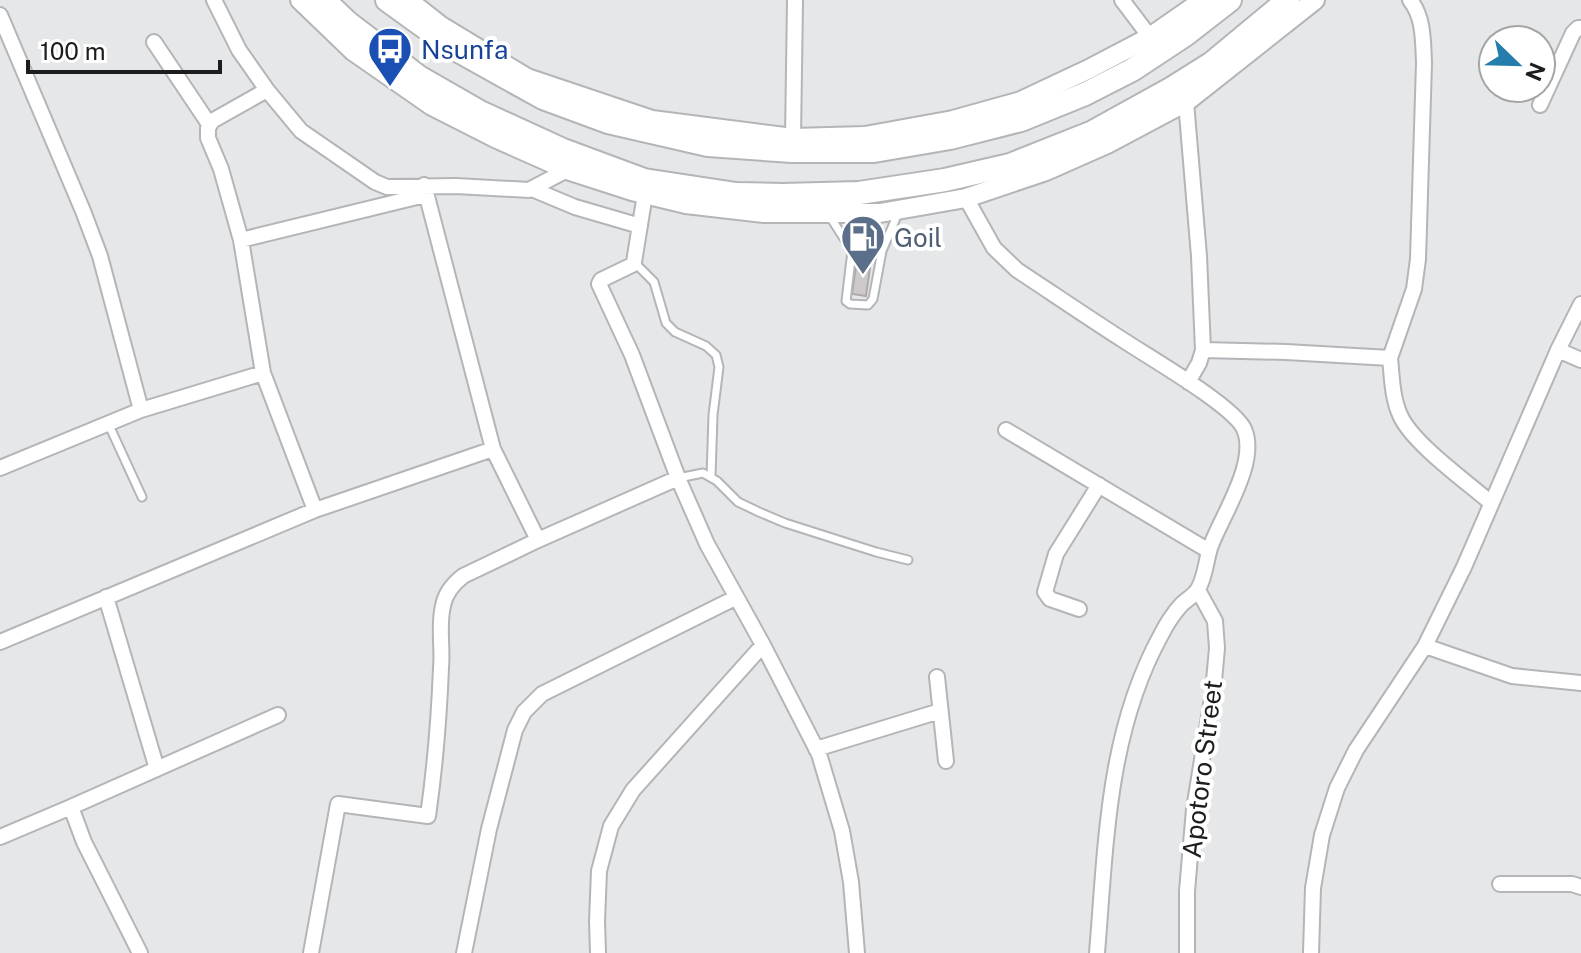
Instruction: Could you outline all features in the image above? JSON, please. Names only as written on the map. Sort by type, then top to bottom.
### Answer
[{"type":"main road","points":[[324,0],[347,22],[419,77],[480,112],[563,150],[644,180],[736,194],[783,195],[859,193],[945,180],[1010,165],[1093,132],[1169,90],[1288,8]]},
{"type":"main road","points":[[387,0],[455,49],[543,98],[608,122],[708,145],[792,151],[874,151],[950,138],[1021,120],[1085,94],[1132,70],[1230,0]]},
{"type":"street","points":[[214,0],[239,50],[301,131],[375,182],[387,187],[424,190],[532,189],[575,207],[640,226]]},
{"type":"street","points":[[300,0],[353,51],[432,106],[495,138],[567,170],[645,194],[686,204],[764,213],[880,213],[966,198],[1046,171],[1107,144],[1186,102],[1288,8],[1315,0]]},
{"type":"street","points":[[408,0],[441,26],[527,78],[652,120],[793,138],[865,136],[953,120],[1021,101],[1150,37],[1203,0]]},
{"type":"street","points":[[793,138],[795,0]]},
{"type":"street","points":[[1122,0],[1150,37]]},
{"type":"street","points":[[1410,0],[1423,31],[1424,63],[1418,259],[1414,289],[1390,358],[1393,390],[1400,416],[1417,439],[1491,503]]},
{"type":"street","points":[[0,15],[100,256],[141,410]]},
{"type":"street","points":[[1540,105],[1573,33],[1581,28]]},
{"type":"street","points":[[154,42],[209,124],[208,138],[221,169],[241,240],[263,373],[315,510]]},
{"type":"street","points":[[209,124],[267,90]]},
{"type":"street","points":[[1186,102],[1199,256],[1203,350],[1188,382]]},
{"type":"street","points":[[532,189],[567,170]]},
{"type":"street","points":[[241,240],[424,190]]},
{"type":"street","points":[[424,190],[493,449],[538,540]]},
{"type":"street","points":[[645,194],[634,262],[599,284],[632,355],[678,478],[707,544],[816,749],[842,831],[851,882],[857,953]]},
{"type":"street","points":[[966,198],[994,248],[1017,270],[1188,382],[1235,417],[1244,429],[1246,439],[1243,475],[1209,551],[1198,590],[1180,606],[1157,642],[1120,741],[1112,780],[1097,953]]},
{"type":"street","points":[[1311,953],[1313,888],[1322,835],[1337,788],[1356,750],[1425,646],[1464,567],[1581,304]]},
{"type":"street","points":[[1203,350],[1390,358]]},
{"type":"street","points":[[1558,350],[1581,360]]},
{"type":"street","points":[[0,468],[141,410],[263,373]]},
{"type":"street","points":[[1006,430],[1209,551]]},
{"type":"street","points":[[0,642],[315,510],[493,449]]},
{"type":"street","points":[[311,953],[338,804],[428,816],[434,779],[442,663],[442,607],[453,584],[463,576],[538,540],[678,478]]},
{"type":"street","points":[[1079,609],[1050,599],[1045,592],[1056,554],[1099,485]]},
{"type":"street","name":"Apotoro Street","points":[[1187,953],[1187,891],[1194,809],[1217,648],[1215,621],[1198,590]]},
{"type":"street","points":[[106,597],[157,769]]},
{"type":"street","points":[[464,953],[489,829],[515,730],[524,712],[542,694],[735,598]]},
{"type":"street","points":[[598,953],[599,871],[611,826],[633,790],[763,645]]},
{"type":"street","points":[[1425,646],[1512,676],[1581,683]]},
{"type":"street","points":[[937,677],[946,761]]},
{"type":"street","points":[[816,749],[940,711]]},
{"type":"street","points":[[0,837],[278,715]]},
{"type":"street","points":[[71,807],[84,842],[140,953]]},
{"type":"street","points":[[1500,884],[1572,884],[1581,887]]},
{"type":"lane","points":[[827,213],[852,251],[846,301],[868,305],[873,299],[882,251],[900,210]]},
{"type":"lane","points":[[852,251],[882,251]]},
{"type":"lane","points":[[634,262],[654,282],[666,323],[675,332],[706,346],[716,355],[719,367],[713,415],[711,477]]},
{"type":"lane","points":[[108,423],[142,497]]},
{"type":"lane","points":[[678,478],[703,473],[738,502],[759,512],[785,523],[908,560]]},
{"type":"building","points":[[856,266],[870,268],[866,296],[852,294]]},
{"type":"place","name":"Nsunfa","points":[[390,88]]},
{"type":"place","name":"Goil","points":[[863,276]]}]
